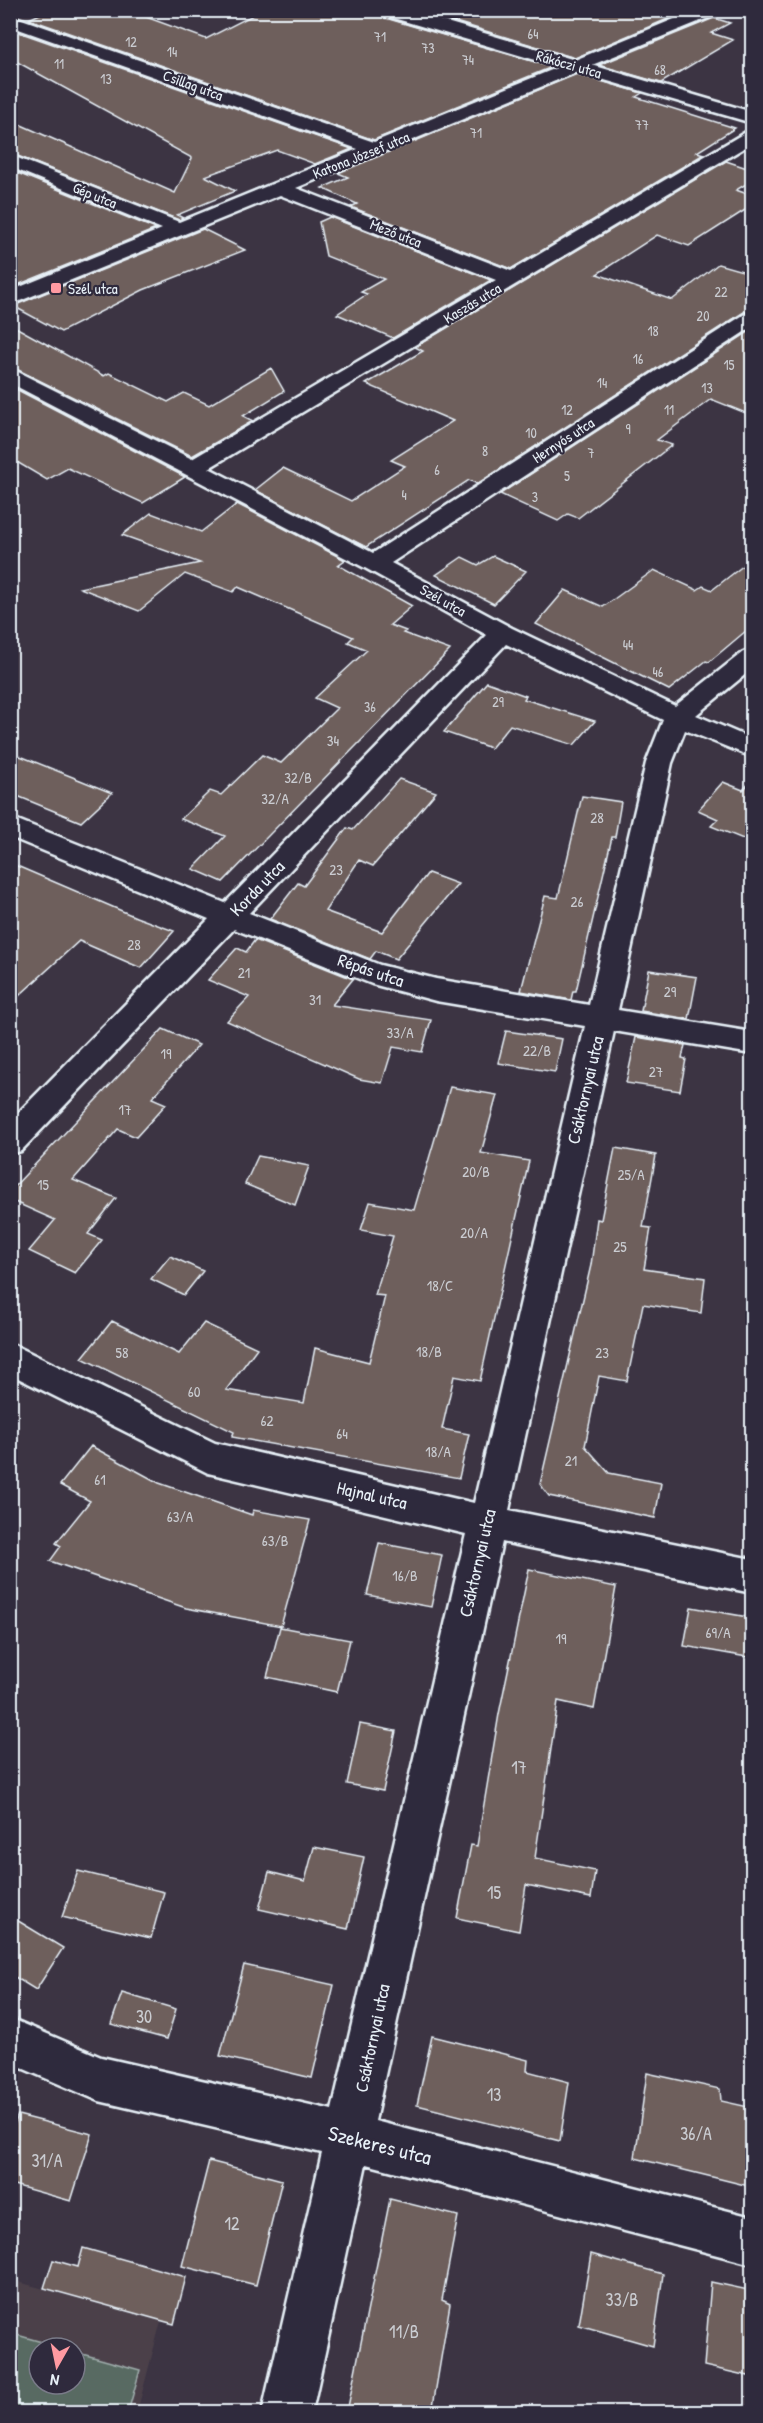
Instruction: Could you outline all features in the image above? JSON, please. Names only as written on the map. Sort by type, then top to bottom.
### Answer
[{"type":"street","name":"Rákóczi utca","points":[[386,10],[753,118]]},
{"type":"street","name":"Katona József utca","points":[[10,299],[712,10]]},
{"type":"street","name":"Csillag utca","points":[[10,20],[375,149]]},
{"type":"street","name":"Kaszás utca","points":[[192,469],[753,136]]},
{"type":"street","name":"Gép utca","points":[[10,160],[178,229]]},
{"type":"street","name":"Mező utca","points":[[279,188],[513,279]]},
{"type":"street","name":"Hernyós utca","points":[[374,563],[753,318]]},
{"type":"street","name":"Szél utca","points":[[10,375],[374,563],[503,633],[677,717],[753,749]]},
{"type":"street","name":"Korda utca","points":[[10,1142],[503,633]]},
{"type":"street","points":[[677,717],[753,657]]},
{"type":"street","name":"Csáktornyai utca","points":[[287,2412],[486,1522],[659,764],[677,717]]},
{"type":"street","name":"Répás utca","points":[[10,826],[372,974],[436,990],[753,1043]]},
{"type":"street","name":"Hajnal utca","points":[[10,1357],[208,1457],[486,1522],[753,1576]]},
{"type":"street","name":"Szekeres utca","points":[[10,2040],[99,2079],[350,2137],[753,2241]]},
{"type":"shaded area","points":[[11,2280],[161,2321],[137,2412],[11,2412]]},
{"type":"green space","points":[[10,2333],[27,2338],[27,2396],[87,2396],[87,2355],[140,2370],[128,2412],[11,2412]]},
{"type":"building","points":[[49,10],[127,10],[206,39],[263,10],[376,10],[379,16],[552,67],[374,140],[29,19]]},
{"type":"building","points":[[416,10],[689,10],[575,58]]},
{"type":"building","points":[[714,18],[730,23],[711,33],[733,40],[661,83],[599,65]]},
{"type":"building","points":[[10,29],[352,149],[315,164],[277,150],[205,176],[235,191],[177,215],[183,218],[179,220],[10,153],[10,120],[175,193],[192,158],[10,58]]},
{"type":"building","points":[[577,74],[642,93],[636,97],[735,128],[697,152],[704,154],[511,269],[351,207],[357,204],[322,188],[348,177],[338,173]]},
{"type":"building","points":[[726,161],[753,170],[753,180],[736,190],[753,196],[753,205],[689,246],[657,235],[597,274],[672,300],[718,264],[753,274],[753,310],[744,312],[477,484],[469,480],[366,547],[255,490],[283,468],[351,501],[405,466],[391,460],[453,421],[366,384],[423,351],[415,347]]},
{"type":"building","points":[[10,170],[156,229],[10,288]]},
{"type":"building","points":[[330,217],[491,280],[393,338],[337,314],[367,294],[361,292],[384,279],[326,256],[319,222]]},
{"type":"building","points":[[203,229],[245,250],[143,290],[61,332],[13,306]]},
{"type":"building","points":[[10,324],[104,376],[109,373],[168,402],[184,393],[209,405],[271,368],[284,391],[243,416],[253,421],[192,456],[10,366]]},
{"type":"building","points":[[753,329],[753,416],[711,399],[657,440],[672,445],[578,518],[568,514],[558,521],[500,494]]},
{"type":"building","points":[[10,386],[185,477],[143,503],[68,468],[47,480],[10,458]]},
{"type":"building","points":[[237,504],[345,560],[338,565],[412,606],[390,625],[406,631],[403,633],[450,650],[223,882],[193,869],[225,836],[181,819],[210,791],[221,795],[262,755],[281,763],[337,708],[315,698],[367,650],[348,642],[353,637],[238,587],[233,592],[185,574],[139,611],[80,588],[200,563],[122,535],[151,513],[201,532]]},
{"type":"building","points":[[493,556],[526,571],[494,604],[436,575],[462,557],[478,565]]},
{"type":"building","points":[[753,558],[753,625],[709,662],[706,661],[669,690],[536,624],[565,590],[603,607],[654,570],[697,590],[703,586],[712,590]]},
{"type":"building","points":[[487,682],[526,696],[524,699],[595,721],[574,745],[510,725],[491,748],[444,732]]},
{"type":"building","points":[[10,752],[112,793],[81,822],[10,793]]},
{"type":"building","points":[[399,779],[436,792],[373,866],[359,860],[325,911],[382,932],[428,873],[458,884],[396,959],[376,951],[370,959],[270,919],[298,883],[304,886],[347,828],[353,830]]},
{"type":"building","points":[[753,779],[753,843],[711,826],[718,819],[698,810],[723,782],[743,790]]},
{"type":"building","points":[[582,796],[621,802],[615,837],[612,837],[576,991],[573,991],[571,1000],[521,991],[545,896],[558,898]]},
{"type":"building","points":[[10,863],[174,931],[141,968],[79,941],[10,1004]]},
{"type":"building","points":[[255,940],[353,979],[332,1005],[431,1020],[422,1052],[393,1047],[382,1083],[359,1079],[227,1021],[249,997],[208,980],[237,948],[246,952]]},
{"type":"building","points":[[649,970],[697,977],[689,1019],[641,1011]]},
{"type":"building","points":[[163,1029],[199,1045],[152,1098],[166,1104],[136,1137],[118,1129],[73,1180],[116,1198],[88,1234],[102,1240],[75,1273],[29,1251],[55,1220],[10,1200],[10,1191]]},
{"type":"building","points":[[506,1031],[562,1039],[555,1072],[498,1063]]},
{"type":"building","points":[[636,1037],[685,1045],[682,1058],[686,1059],[680,1091],[626,1083]]},
{"type":"building","points":[[450,1087],[497,1095],[481,1153],[529,1161],[480,1381],[454,1376],[442,1429],[469,1434],[459,1478],[232,1437],[234,1432],[82,1358],[112,1321],[179,1354],[204,1323],[257,1348],[226,1390],[304,1403],[315,1348],[369,1362],[385,1296],[375,1295],[393,1236],[361,1230],[370,1202],[414,1210]]},
{"type":"building","points":[[615,1148],[656,1155],[643,1227],[651,1228],[644,1269],[705,1278],[701,1313],[643,1304],[627,1381],[599,1376],[585,1446],[609,1473],[661,1483],[655,1518],[549,1496],[540,1484],[591,1265],[597,1219],[601,1220]]},
{"type":"building","points":[[258,1156],[309,1166],[295,1205],[245,1184]]},
{"type":"building","points":[[170,1256],[203,1271],[184,1295],[151,1279]]},
{"type":"building","points":[[91,1446],[159,1483],[252,1515],[253,1510],[310,1520],[281,1626],[186,1608],[50,1561],[61,1546],[56,1543],[90,1501],[60,1485]]},
{"type":"building","points":[[379,1543],[442,1555],[431,1607],[367,1595]]},
{"type":"building","points":[[529,1569],[616,1587],[594,1709],[558,1701],[535,1858],[595,1871],[591,1898],[526,1885],[519,1931],[457,1918],[471,1845],[477,1846],[499,1714]]},
{"type":"building","points":[[691,1607],[753,1618],[753,1658],[684,1646]]},
{"type":"building","points":[[280,1627],[350,1640],[337,1692],[267,1677]]},
{"type":"building","points":[[360,1724],[396,1731],[383,1791],[347,1784]]},
{"type":"building","points":[[314,1847],[364,1857],[348,1929],[259,1909],[269,1872],[305,1881]]},
{"type":"building","points":[[78,1871],[164,1892],[151,1938],[62,1917]]},
{"type":"building","points":[[10,1916],[63,1948],[36,1990],[10,1974]]},
{"type":"building","points":[[244,1965],[334,1985],[312,2078],[220,2056]]},
{"type":"building","points":[[122,1993],[176,2009],[167,2039],[111,2024]]},
{"type":"building","points":[[432,2036],[528,2060],[527,2071],[569,2082],[560,2141],[417,2105]]},
{"type":"building","points":[[647,2073],[720,2089],[721,2101],[753,2108],[753,2187],[635,2158]]},
{"type":"building","points":[[18,2115],[92,2134],[71,2201],[10,2184],[10,2136]]},
{"type":"building","points":[[209,2161],[282,2180],[256,2285],[182,2266]]},
{"type":"building","points":[[390,2199],[458,2216],[442,2300],[450,2304],[432,2412],[347,2412]]},
{"type":"building","points":[[83,2248],[186,2277],[174,2324],[44,2288],[53,2260],[78,2267]]},
{"type":"building","points":[[591,2254],[663,2274],[653,2346],[579,2325]]},
{"type":"building","points":[[711,2282],[753,2291],[753,2377],[704,2366]]},
{"type":"place","name":"Szél utca","points":[[56,288]]}]
